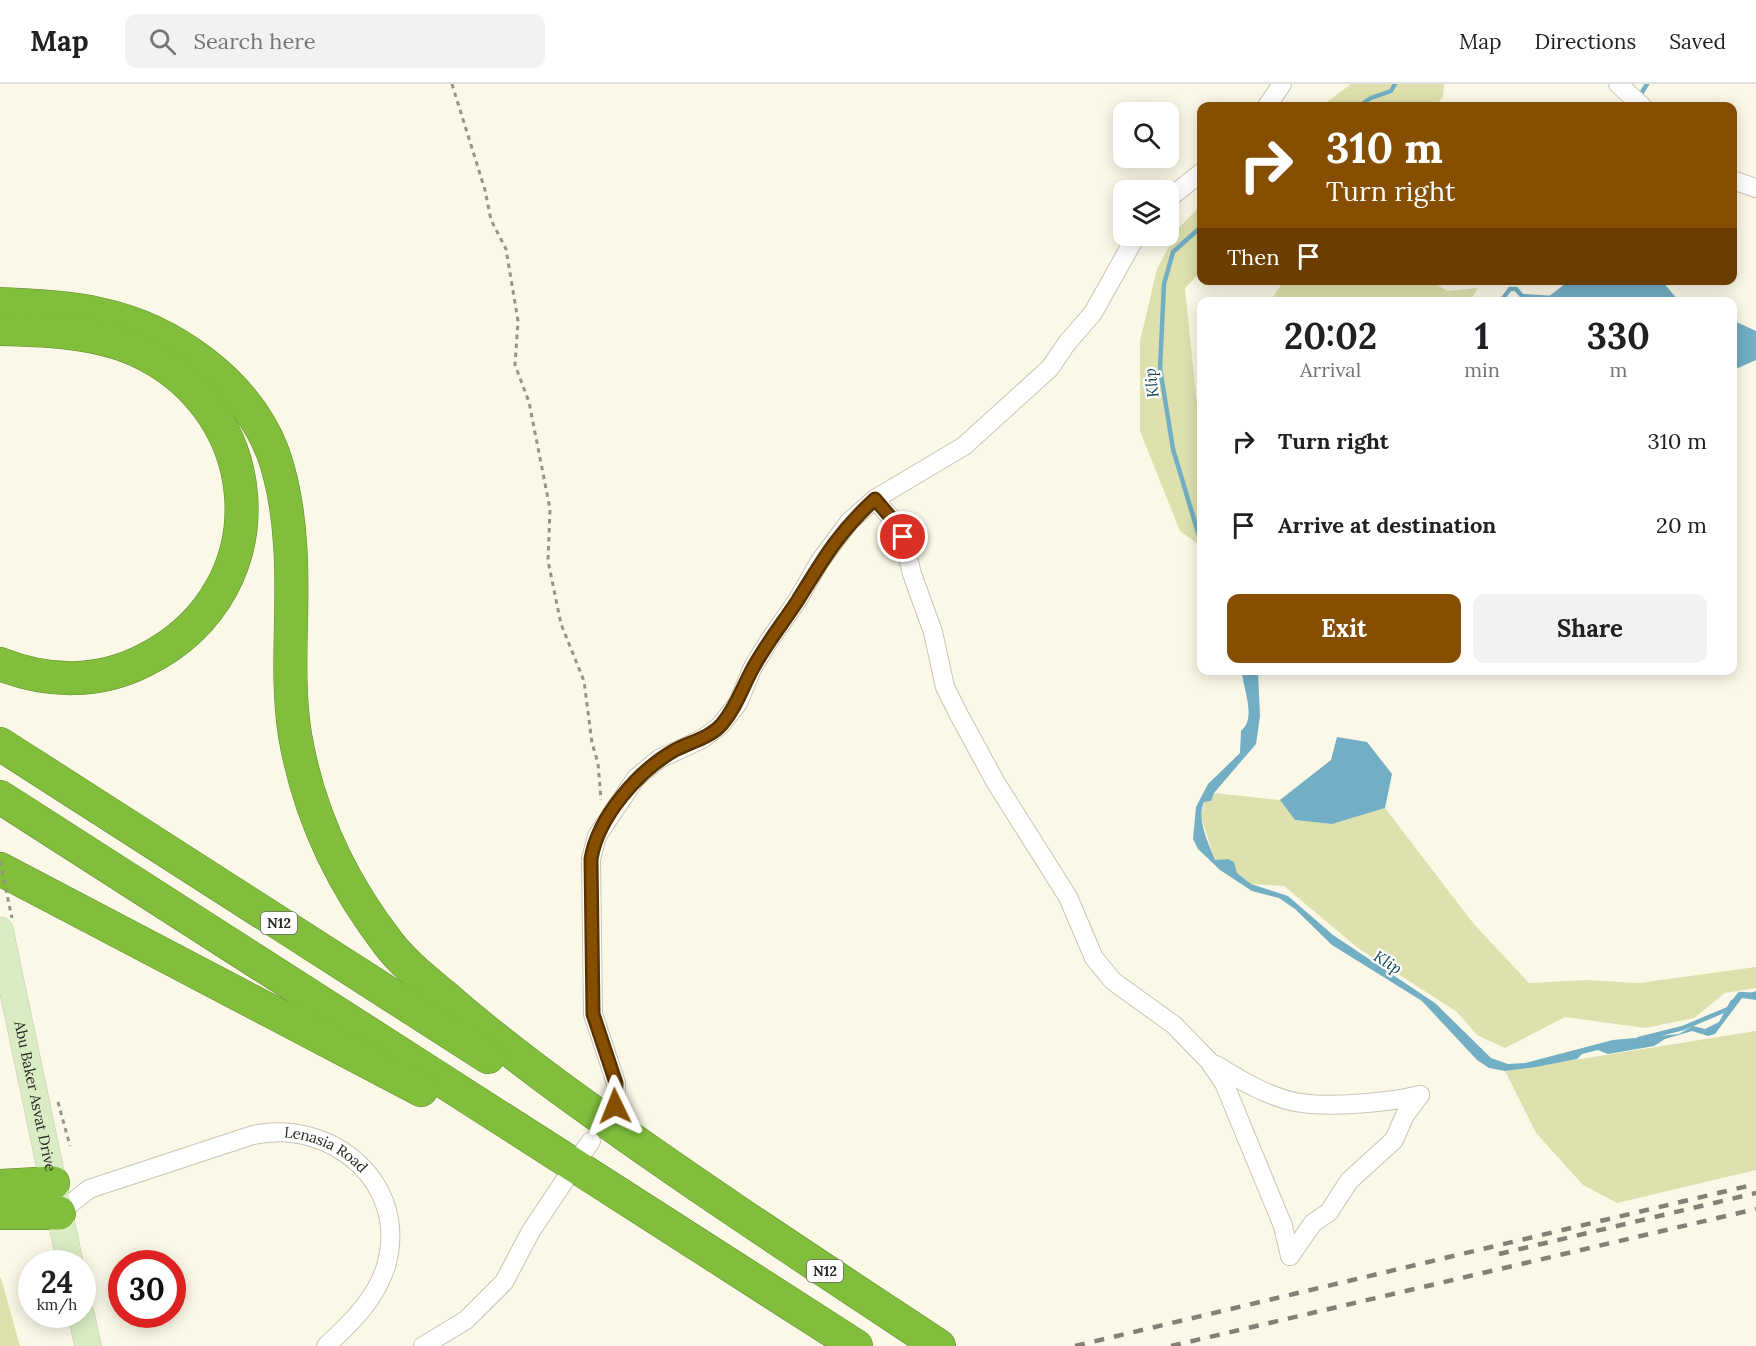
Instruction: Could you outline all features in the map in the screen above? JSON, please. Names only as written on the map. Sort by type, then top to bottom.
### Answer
[{"type":"highway","points":[[0,304],[85,311],[139,326],[181,347],[235,392],[257,421],[272,452],[284,494],[291,566],[292,686],[295,735],[311,800],[327,844],[359,904],[391,948],[500,1045],[711,1196]]},
{"type":"highway","points":[[0,329],[70,334],[104,340],[130,348],[170,370],[204,400],[228,440],[241,484],[242,515],[239,545],[219,594],[197,623],[165,650],[121,671],[89,678],[44,676],[0,664]]},
{"type":"highway","name":"N12","points":[[0,744],[626,1145],[711,1196],[939,1346]]},
{"type":"highway","points":[[0,797],[856,1346]]},
{"type":"highway","points":[[0,869],[421,1090],[670,1227]]},
{"type":"highway","points":[[0,1186],[56,1198]]},
{"type":"highway","points":[[0,1214],[56,1198]]},
{"type":"main road","name":"Abu Baker Asvat Drive","points":[[6,924],[67,1250]]},
{"type":"main road","points":[[84,1328],[88,1346]]},
{"type":"street","points":[[1270,102],[1282,84]]},
{"type":"street","points":[[1618,84],[1638,102]]},
{"type":"street","points":[[1179,190],[1197,176]]},
{"type":"street","points":[[1737,182],[1756,188]]},
{"type":"street","points":[[615,1106],[616,1083],[593,1014],[591,859],[594,845],[603,828],[636,778],[659,759],[702,739],[720,726],[738,703],[752,669],[820,561],[849,522],[875,499],[964,446],[1050,368],[1067,343],[1093,313],[1130,246]]},
{"type":"street","points":[[875,499],[892,519],[903,537],[912,574],[933,632],[945,687],[959,716],[996,783],[1063,888],[1094,958],[1113,981],[1174,1025],[1209,1061],[1224,1083],[1283,1226],[1290,1256],[1313,1223],[1329,1212],[1349,1181],[1394,1140],[1405,1116],[1420,1095],[1361,1103],[1296,1102],[1247,1083],[1209,1061]]},
{"type":"street","name":"Lenasia Road","points":[[56,1198],[263,1133],[285,1132],[311,1136],[346,1152],[366,1171],[382,1199],[389,1228],[388,1255],[382,1276],[372,1296],[326,1346]]},
{"type":"street","points":[[423,1346],[466,1320],[504,1282],[531,1231],[565,1180]]},
{"type":"street","name":"Lenasia Road","points":[[56,1198],[89,1189]]},
{"type":"path","points":[[452,84],[485,190],[490,220],[506,249],[518,321],[515,365],[530,402],[550,509],[548,561],[561,624],[584,681],[592,743],[598,763],[603,828]]},
{"type":"path","points":[[0,862],[6,924]]},
{"type":"green space","points":[[1351,84],[1444,84],[1443,97],[1439,102],[1327,102]]},
{"type":"green space","points":[[1197,209],[1197,276],[1185,288],[1197,405],[1197,543],[1180,531],[1140,431],[1140,341],[1157,269],[1169,246],[1179,246],[1179,228]]},
{"type":"green space","points":[[1281,285],[1437,285],[1447,291],[1478,288],[1472,297],[1273,297]]},
{"type":"green space","points":[[1214,793],[1280,800],[1295,820],[1332,824],[1385,808],[1473,923],[1529,983],[1586,980],[1639,983],[1756,967],[1756,988],[1725,993],[1694,1018],[1645,1028],[1565,1017],[1505,1048],[1477,1035],[1457,1012],[1358,948],[1284,886],[1251,884],[1237,873],[1228,859],[1215,860],[1201,817],[1204,802],[1211,800]]},
{"type":"green space","points":[[1756,1031],[1756,1170],[1617,1203],[1583,1185],[1536,1133],[1505,1071]]},
{"type":"green space","points":[[1,1278],[20,1346],[0,1346]]},
{"type":"water","points":[[1564,285],[1665,285],[1676,297],[1548,297]]},
{"type":"water","points":[[1737,322],[1756,331],[1756,360],[1738,368]]},
{"type":"water","points":[[1243,675],[1258,675],[1260,716],[1256,744],[1214,793],[1211,801],[1204,802],[1202,824],[1215,860],[1228,859],[1234,862],[1237,873],[1251,884],[1288,896],[1333,935],[1435,1003],[1491,1058],[1508,1064],[1525,1063],[1613,1040],[1679,1034],[1693,1026],[1705,1029],[1719,1022],[1731,1000],[1756,991],[1756,1000],[1742,998],[1715,1034],[1708,1036],[1692,1031],[1665,1039],[1654,1046],[1608,1054],[1598,1050],[1582,1054],[1577,1059],[1536,1067],[1505,1071],[1489,1068],[1477,1060],[1422,1001],[1332,945],[1295,909],[1279,898],[1252,891],[1220,870],[1198,849],[1193,839],[1196,807],[1208,784],[1240,753],[1241,731],[1246,725],[1249,711]]},
{"type":"water","points":[[1337,737],[1367,742],[1392,774],[1385,808],[1332,824],[1295,820],[1280,800],[1331,760]]},
{"type":"waterway","name":"Klip","points":[[1365,102],[1391,91],[1395,84]]},
{"type":"waterway","points":[[1639,97],[1647,84]]},
{"type":"waterway","name":"Klip","points":[[1197,230],[1173,252],[1164,284],[1160,368],[1173,449],[1197,529]]},
{"type":"waterway","points":[[1504,297],[1510,289],[1516,289],[1522,296],[1536,297]]},
{"type":"waterway","name":"Klip","points":[[1639,1039],[1683,1028],[1728,1009],[1740,994],[1756,995]]},
{"type":"railway","points":[[1075,1346],[1756,1184]]},
{"type":"railway","points":[[1499,1254],[1756,1193]]},
{"type":"railway","points":[[1171,1346],[1756,1209]]},
{"type":"route","points":[[615,1106],[616,1083],[593,1014],[591,859],[597,836],[636,778],[659,759],[702,739],[720,726],[738,703],[752,669],[769,641],[797,601],[820,561],[849,522],[875,499],[892,519],[903,537]]}]
